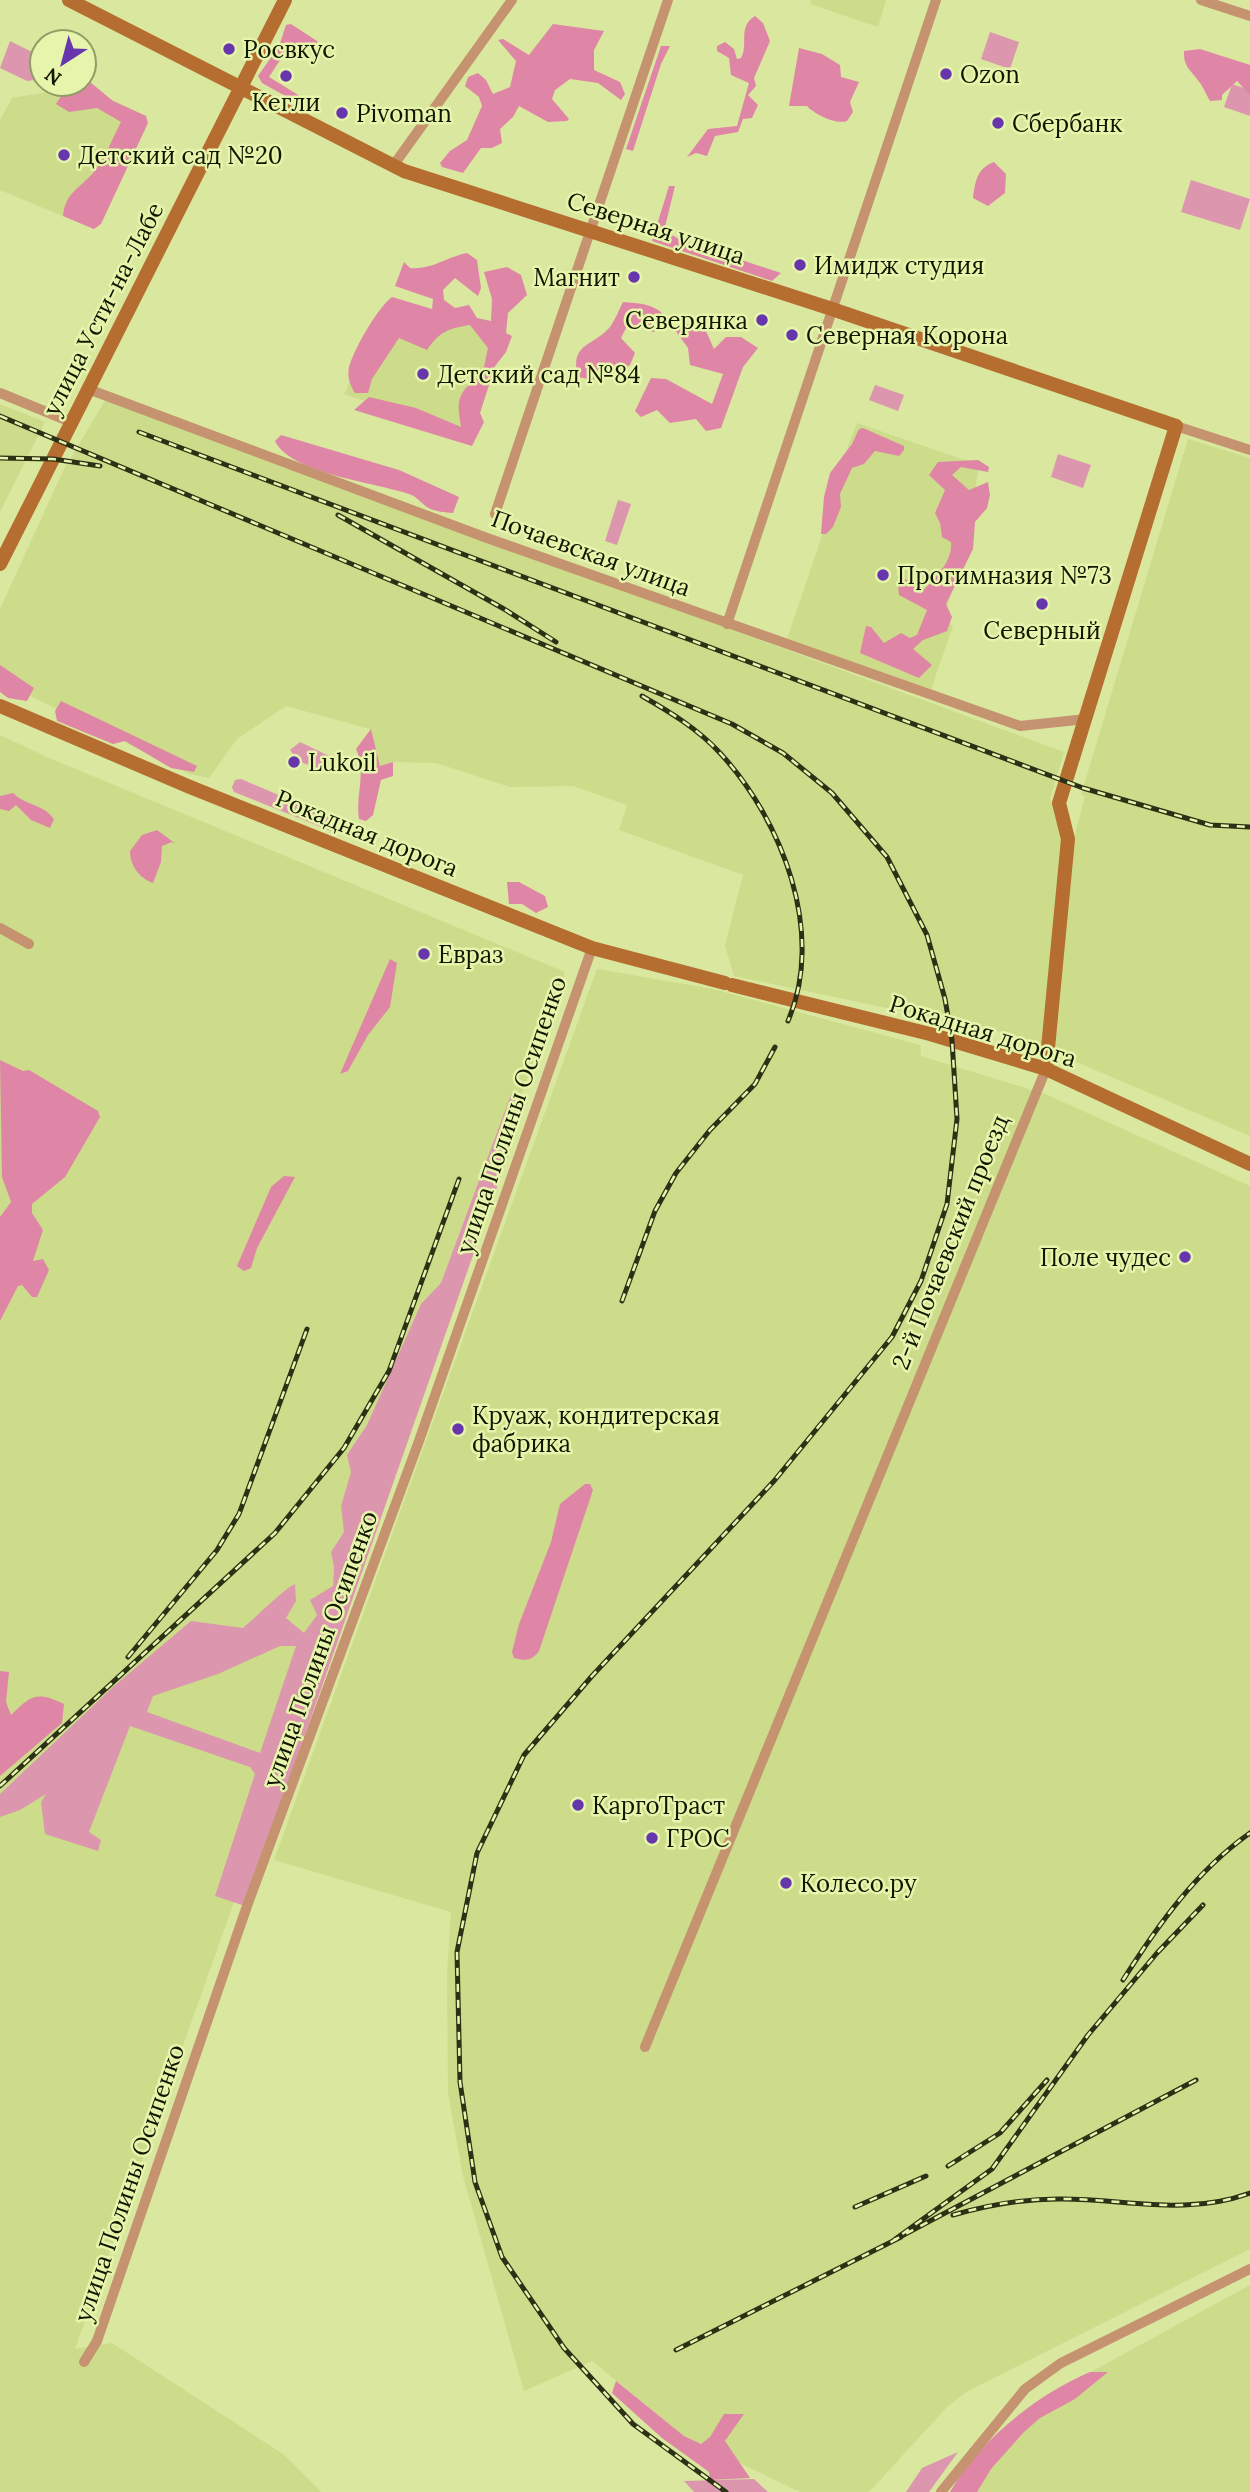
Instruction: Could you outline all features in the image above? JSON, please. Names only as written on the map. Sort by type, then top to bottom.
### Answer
[{"type":"street","name":"Северная улица","points":[[69,0],[393,166],[832,309],[1250,450]]},
{"type":"street","name":"улица Усти-на-Лабе","points":[[0,564],[285,0]]},
{"type":"street","points":[[393,166],[512,0]]},
{"type":"street","points":[[495,514],[668,0]]},
{"type":"street","points":[[727,624],[936,0]]},
{"type":"street","points":[[1201,0],[1250,16]]},
{"type":"street","name":"Почаевская улица","points":[[88,389],[727,624],[1020,726],[1086,719]]},
{"type":"street","points":[[0,393],[71,422]]},
{"type":"street","name":"2-й Почаевский проезд","points":[[645,2047],[1046,1069],[1068,839],[1059,803],[1176,426]]},
{"type":"street","name":"Рокадная дорога","points":[[0,706],[190,787],[592,948],[930,1034],[1046,1069],[1250,1164]]},
{"type":"street","points":[[0,928],[29,944]]},
{"type":"street","name":"улица Полины Осипенко","points":[[84,2362],[97,2340],[247,1906],[419,1441],[592,948]]},
{"type":"street","points":[[941,2492],[1025,2389],[1061,2364],[1115,2335],[1250,2269]]},
{"type":"shaded area","points":[[811,0],[886,0],[878,27],[810,4]]},
{"type":"shaded area","points":[[755,16],[763,23],[770,41],[754,78],[756,86],[748,95],[758,105],[752,118],[743,119],[738,132],[715,136],[707,156],[696,153],[687,157],[708,129],[737,126],[749,83],[731,75],[729,58],[717,51],[717,46],[725,42],[734,49],[737,59],[741,58],[746,25]]},
{"type":"shaded area","points":[[291,24],[317,41],[318,45],[284,54],[269,77],[313,104],[307,108],[262,83],[258,76],[279,46],[286,25]]},
{"type":"shaded area","points":[[553,24],[604,31],[594,50],[594,70],[620,82],[625,94],[621,100],[598,83],[570,79],[555,90],[552,99],[569,119],[567,121],[548,122],[519,106],[513,117],[500,129],[502,143],[492,148],[481,148],[463,173],[442,167],[440,163],[450,151],[467,140],[482,106],[479,97],[465,86],[468,77],[478,73],[486,80],[493,94],[510,87],[516,61],[498,40],[503,39],[529,55]]},
{"type":"shaded area","points":[[990,32],[1019,42],[1010,69],[981,59]]},
{"type":"shaded area","points":[[10,41],[28,50],[28,81],[0,68]]},
{"type":"shaded area","points":[[661,46],[670,46],[661,64],[633,151],[626,149]]},
{"type":"shaded area","points":[[799,48],[822,54],[840,65],[841,77],[859,82],[850,102],[853,112],[847,121],[826,118],[807,106],[789,106]]},
{"type":"shaded area","points":[[1200,49],[1250,65],[1250,95],[1237,81],[1222,95],[1222,100],[1210,101],[1184,57],[1184,51]]},
{"type":"shaded area","points":[[1232,84],[1250,90],[1250,116],[1224,107]]},
{"type":"shaded area","points":[[98,89],[113,101],[146,116],[148,123],[101,224],[94,229],[63,216],[64,208],[74,191],[98,166],[121,122],[97,108],[69,112],[56,104],[60,98],[98,98]]},
{"type":"shaded area","name":"Детский сад №20","points":[[98,93],[146,116],[94,229],[0,190],[0,120],[12,98],[28,95],[28,98],[98,98]]},
{"type":"shaded area","points":[[994,162],[1006,174],[1005,193],[988,206],[973,198],[980,172]]},
{"type":"shaded area","points":[[1191,180],[1250,199],[1240,230],[1181,212]]},
{"type":"shaded area","points":[[669,186],[675,186],[664,231],[681,240],[781,273],[772,281],[652,241]]},
{"type":"shaded area","points":[[467,253],[477,260],[481,288],[478,296],[455,278],[443,290],[444,300],[455,308],[469,305],[477,318],[491,321],[492,299],[484,272],[507,267],[521,275],[527,295],[508,313],[506,333],[512,336],[506,352],[495,366],[480,413],[484,422],[472,446],[354,410],[369,397],[416,408],[461,427],[459,403],[463,391],[482,376],[488,348],[470,325],[445,332],[427,350],[399,338],[372,379],[368,393],[355,393],[348,371],[367,329],[392,297],[432,309],[433,299],[395,286],[404,262],[410,268],[425,267]]},
{"type":"shaded area","name":"Детский сад №84","points":[[392,297],[506,333],[472,438],[344,394]]},
{"type":"shaded area","points":[[623,302],[657,309],[666,317],[665,325],[654,332],[628,324],[621,338],[635,353],[630,365],[619,373],[604,371],[593,380],[578,377],[576,366],[580,351],[610,327]]},
{"type":"shaded area","points":[[688,324],[705,329],[714,349],[726,337],[741,337],[758,348],[743,367],[721,428],[706,431],[696,419],[670,423],[657,410],[641,417],[635,411],[651,378],[666,379],[712,404],[723,374],[690,365],[688,348],[675,330]]},
{"type":"shaded area","points":[[875,385],[904,395],[898,411],[869,400]]},
{"type":"shaded area","points":[[106,399],[1064,752],[1050,799],[1074,838],[1085,796],[1081,795],[1188,439],[1250,458],[1250,1136],[1011,1034],[734,976],[725,946],[743,875],[619,830],[627,805],[573,786],[510,787],[436,763],[393,762],[380,766],[370,729],[286,706],[237,739],[209,778],[189,774],[0,681],[0,609],[64,469]]},
{"type":"shaded area","points":[[0,404],[45,422],[0,512]]},
{"type":"shaded area","name":"Прогимназия №73","points":[[857,423],[979,465],[965,553],[942,621],[953,626],[931,689],[787,639],[829,515],[828,498]]},
{"type":"shaded area","points":[[863,428],[904,446],[904,450],[899,456],[875,451],[864,464],[852,468],[840,494],[841,507],[833,527],[826,534],[821,534],[824,497],[830,473],[852,444],[859,429]]},
{"type":"shaded area","points":[[281,435],[399,470],[459,497],[453,513],[430,509],[409,494],[336,476],[298,462],[275,441]]},
{"type":"shaded area","points":[[1058,454],[1091,465],[1083,488],[1051,477]]},
{"type":"shaded area","points":[[978,460],[989,467],[988,472],[961,467],[952,475],[969,490],[988,482],[990,495],[987,508],[975,522],[973,549],[946,604],[952,617],[947,631],[923,640],[913,649],[932,665],[919,678],[860,653],[866,626],[871,627],[884,643],[901,633],[910,638],[917,635],[927,610],[899,595],[897,576],[909,581],[920,594],[941,570],[951,550],[951,542],[942,537],[935,513],[945,490],[929,475],[938,462]]},
{"type":"shaded area","points":[[618,500],[631,504],[617,545],[605,541]]},
{"type":"shaded area","points":[[0,665],[34,688],[27,701],[8,698],[0,692]]},
{"type":"shaded area","points":[[61,701],[197,766],[194,772],[171,768],[125,741],[113,744],[57,721],[55,711]]},
{"type":"shaded area","points":[[371,729],[380,766],[393,762],[393,776],[381,780],[373,815],[366,821],[359,819],[361,767],[356,749]]},
{"type":"shaded area","points":[[0,735],[49,758],[565,972],[75,2349],[112,2343],[283,2454],[321,2492],[0,2492]]},
{"type":"shaded area","points":[[300,742],[329,756],[328,766],[319,769],[298,761],[290,750]]},
{"type":"shaded area","points":[[241,779],[335,819],[338,824],[331,831],[234,792],[232,787],[235,780]]},
{"type":"shaded area","points":[[13,793],[49,814],[54,819],[50,828],[31,820],[16,805],[9,811],[0,809],[0,796]]},
{"type":"shaded area","points":[[157,830],[176,844],[172,842],[162,846],[161,862],[153,883],[136,870],[130,851],[142,835]]},
{"type":"shaded area","points":[[507,882],[519,882],[545,896],[548,907],[536,913],[522,904],[509,904]]},
{"type":"shaded area","points":[[390,959],[397,963],[390,1007],[368,1035],[348,1071],[340,1074]]},
{"type":"shaded area","points":[[597,969],[713,989],[920,1045],[921,1056],[1045,1094],[1250,1186],[1250,2249],[968,2391],[948,2406],[869,2492],[800,2492],[684,2436],[592,2361],[524,2391],[463,2176],[448,2093],[447,1972],[451,1912],[274,1860]]},
{"type":"shaded area","points":[[0,1060],[23,1071],[29,1070],[98,1111],[100,1117],[65,1177],[32,1204],[32,1213],[43,1230],[33,1261],[43,1259],[49,1270],[37,1297],[32,1297],[22,1285],[18,1286],[0,1321],[0,1217],[11,1202],[2,1177]]},
{"type":"shaded area","points":[[512,1092],[526,1104],[245,1906],[215,1896],[255,1774],[250,1767],[130,1726],[89,1832],[101,1840],[98,1851],[45,1834],[41,1802],[46,1794],[20,1810],[0,1817],[0,1794],[114,1686],[191,1621],[243,1628],[295,1584],[296,1601],[286,1618],[304,1633],[317,1615],[310,1600],[333,1586],[334,1567],[331,1552],[344,1532],[341,1506],[351,1472],[347,1455],[367,1425],[421,1304],[441,1283]],"holes":[[[280,1646],[296,1646],[260,1753],[147,1712],[153,1696],[218,1674]]]},
{"type":"shaded area","points":[[284,1176],[295,1177],[257,1248],[251,1268],[244,1271],[237,1266],[271,1187]]},
{"type":"shaded area","points":[[585,1484],[590,1484],[593,1490],[539,1651],[528,1659],[514,1658],[512,1652],[519,1624],[551,1542],[560,1504]]},
{"type":"shaded area","points":[[0,1671],[9,1672],[6,1702],[11,1715],[35,1697],[47,1697],[64,1704],[62,1723],[0,1776]]},
{"type":"shaded area","points":[[1250,2285],[1250,2492],[964,2492],[1045,2397]]},
{"type":"shaded area","points":[[1090,2372],[1108,2372],[1075,2399],[1040,2418],[1024,2432],[991,2469],[977,2492],[950,2492],[977,2455],[1011,2421],[1049,2393]]},
{"type":"shaded area","points":[[616,2381],[684,2436],[701,2444],[710,2437],[724,2414],[744,2414],[725,2441],[750,2478],[710,2480],[709,2472],[662,2438],[612,2393]]},
{"type":"shaded area","points":[[958,2452],[929,2492],[906,2492],[922,2468]]},
{"type":"shaded area","points":[[754,2479],[768,2492],[694,2492],[684,2481]]},
{"type":"railway","points":[[0,416],[732,724],[783,753],[832,793],[887,857],[927,935],[945,999],[952,1040],[957,1119],[947,1204],[921,1281],[892,1337],[774,1481],[592,1676],[524,1755],[477,1853],[457,1952],[460,2082],[475,2182],[502,2257],[564,2348],[633,2424],[726,2492]]},
{"type":"railway","points":[[139,432],[1083,788],[1210,825],[1250,827]]},
{"type":"railway","points":[[0,458],[53,459],[100,466]]},
{"type":"railway","points":[[338,515],[504,609],[556,642]]},
{"type":"railway","points":[[642,696],[693,729],[720,753],[742,780],[779,844],[792,879],[800,915],[802,951],[799,987],[788,1021]]},
{"type":"railway","points":[[622,1301],[655,1211],[676,1173],[710,1130],[755,1084],[775,1047]]},
{"type":"railway","points":[[0,1786],[275,1533],[344,1448],[389,1371],[459,1179]]},
{"type":"railway","points":[[128,1657],[217,1550],[239,1514],[307,1329]]},
{"type":"railway","points":[[1123,1980],[1179,1900],[1212,1864],[1250,1833]]},
{"type":"railway","points":[[1196,2080],[894,2240],[992,2169],[1088,2035],[1157,1953],[1203,1905]]},
{"type":"railway","points":[[948,2166],[1000,2133],[1047,2080]]},
{"type":"railway","points":[[855,2207],[926,2176]]},
{"type":"railway","points":[[953,2215],[1031,2200],[1083,2199],[1177,2205],[1201,2204],[1250,2193]]},
{"type":"railway","points":[[676,2350],[901,2237]]},
{"type":"place","name":"Росвкус","points":[[229,49]]},
{"type":"place","name":"Ozon","points":[[946,74]]},
{"type":"place","name":"Кегли","points":[[286,76]]},
{"type":"place","name":"Pivoman","points":[[342,113]]},
{"type":"place","name":"Сбербанк","points":[[998,123]]},
{"type":"place","name":"Детский сад №20","points":[[64,155]]},
{"type":"place","name":"Имидж студия","points":[[800,265]]},
{"type":"place","name":"Магнит","points":[[634,277]]},
{"type":"place","name":"Северянка","points":[[762,320]]},
{"type":"place","name":"Северная Корона","points":[[792,335]]},
{"type":"place","name":"Детский сад №84","points":[[423,374]]},
{"type":"place","name":"Прогимназия №73","points":[[883,575]]},
{"type":"place","name":"Северный","points":[[1042,604]]},
{"type":"place","name":"Lukoil","points":[[294,762]]},
{"type":"place","name":"Евраз","points":[[424,954]]},
{"type":"place","name":"Поле чудес","points":[[1185,1257]]},
{"type":"place","name":"Круаж, кондитерская фабрика","points":[[458,1429]]},
{"type":"place","name":"КаргоТраст","points":[[578,1805]]},
{"type":"place","name":"ГРОС","points":[[652,1838]]},
{"type":"place","name":"Колесо.ру","points":[[786,1883]]}]
